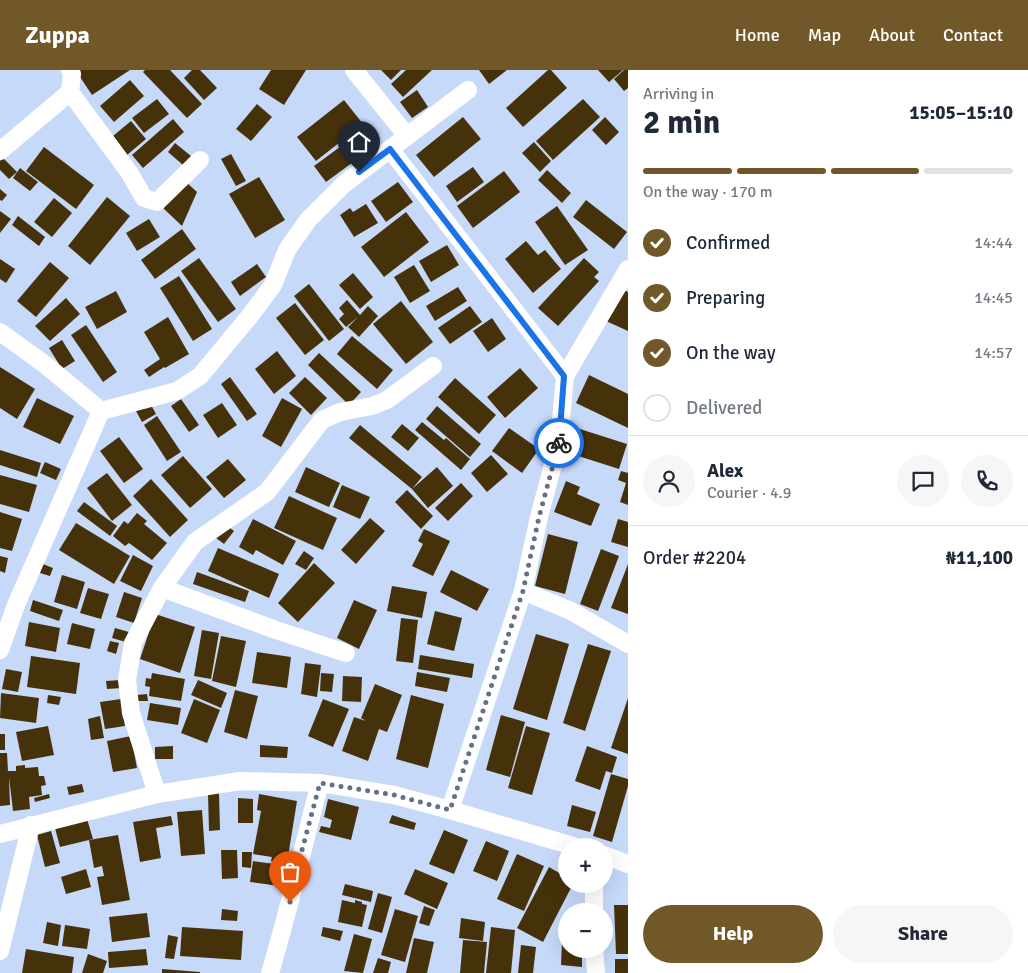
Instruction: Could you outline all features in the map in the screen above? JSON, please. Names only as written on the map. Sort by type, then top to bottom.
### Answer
[{"type":"street","points":[[70,70],[72,74],[70,92],[129,172],[144,198],[157,202],[200,160]]},
{"type":"street","points":[[354,70],[406,136]]},
{"type":"street","points":[[101,411],[177,391],[200,376],[249,318],[273,285],[287,250],[308,220],[344,184],[468,90]]},
{"type":"street","points":[[0,151],[70,92]]},
{"type":"street","points":[[390,149],[564,376]]},
{"type":"street","points":[[450,810],[523,591],[539,517],[559,442],[564,376],[628,269]]},
{"type":"street","points":[[0,332],[47,366],[101,411]]},
{"type":"street","points":[[156,794],[131,713],[127,680],[133,642],[162,588],[195,542],[268,492],[322,420],[340,412],[372,406],[387,400],[433,366]]},
{"type":"street","points":[[0,650],[16,605],[101,411]]},
{"type":"street","points":[[162,588],[276,630],[346,653]]},
{"type":"street","points":[[523,591],[571,611],[628,644]]},
{"type":"street","points":[[0,834],[156,794],[240,781],[320,783],[394,795],[558,842]]},
{"type":"street","points":[[270,973],[286,919],[320,783]]},
{"type":"street","points":[[0,951],[31,825]]},
{"type":"street","points":[[613,858],[628,864]]},
{"type":"street","points":[[595,958],[596,973]]},
{"type":"building","points":[[130,70],[92,95],[76,71]]},
{"type":"building","points":[[145,70],[170,70],[202,104],[187,118],[143,72]]},
{"type":"building","points":[[192,70],[200,70],[217,88],[204,100],[184,78]]},
{"type":"building","points":[[271,70],[306,70],[284,105],[259,89]]},
{"type":"building","points":[[381,70],[401,70],[391,80]]},
{"type":"building","points":[[406,70],[432,70],[403,97],[391,84]]},
{"type":"building","points":[[479,70],[507,70],[489,84]]},
{"type":"building","points":[[548,70],[551,70],[567,88],[523,127],[506,108]]},
{"type":"building","points":[[598,70],[623,70],[609,82]]},
{"type":"building","points":[[624,70],[628,70],[628,88],[624,91],[614,79]]},
{"type":"building","points":[[130,80],[144,96],[114,122],[100,106]]},
{"type":"building","points":[[417,90],[428,107],[412,118],[400,102]]},
{"type":"building","points":[[157,99],[169,114],[144,133],[132,118]]},
{"type":"building","points":[[583,99],[600,117],[553,160],[536,141]]},
{"type":"building","points":[[344,100],[363,124],[316,161],[297,137]]},
{"type":"building","points":[[257,104],[272,117],[251,141],[236,129]]},
{"type":"building","points":[[463,117],[481,139],[434,177],[416,155]]},
{"type":"building","points":[[605,117],[619,132],[606,145],[592,130]]},
{"type":"building","points":[[173,119],[184,132],[143,168],[132,155]]},
{"type":"building","points":[[131,121],[146,139],[127,155],[113,136]]},
{"type":"building","points":[[534,142],[551,161],[540,172],[522,153]]},
{"type":"building","points":[[175,143],[191,156],[183,165],[168,152]]},
{"type":"building","points":[[344,144],[356,160],[326,182],[314,166]]},
{"type":"building","points":[[44,147],[94,185],[76,209],[26,171]]},
{"type":"building","points":[[231,154],[246,181],[236,186],[221,159]]},
{"type":"building","points":[[3,158],[17,172],[9,179],[0,170],[0,161]]},
{"type":"building","points":[[473,167],[484,182],[457,202],[446,186]]},
{"type":"building","points":[[20,168],[38,182],[30,191],[13,178]]},
{"type":"building","points":[[547,170],[571,193],[562,203],[538,180]]},
{"type":"building","points":[[504,171],[520,192],[473,228],[457,206]]},
{"type":"building","points":[[259,177],[285,220],[255,238],[229,194]]},
{"type":"building","points":[[186,182],[197,192],[182,226],[162,207]]},
{"type":"building","points":[[398,182],[413,202],[386,222],[371,201]]},
{"type":"building","points":[[0,189],[7,195],[2,201],[0,200]]},
{"type":"building","points":[[107,197],[130,216],[90,265],[68,246]]},
{"type":"building","points":[[54,198],[72,213],[52,237],[34,222]]},
{"type":"building","points":[[586,200],[627,232],[614,249],[573,217]]},
{"type":"building","points":[[366,204],[378,223],[354,237],[340,215],[350,208],[353,212]]},
{"type":"building","points":[[557,206],[588,250],[565,265],[535,222]]},
{"type":"building","points":[[0,211],[11,219],[0,233]]},
{"type":"building","points":[[406,212],[429,242],[384,277],[361,247]]},
{"type":"building","points":[[18,216],[45,237],[39,246],[12,225]]},
{"type":"building","points":[[149,219],[160,237],[137,251],[126,233]]},
{"type":"building","points":[[182,229],[196,249],[155,279],[141,260]]},
{"type":"building","points":[[526,241],[538,255],[545,250],[561,269],[533,293],[505,259]]},
{"type":"building","points":[[447,245],[459,265],[431,282],[419,261]]},
{"type":"building","points":[[199,258],[236,309],[218,322],[181,271]]},
{"type":"building","points":[[584,258],[599,272],[594,277],[599,281],[558,326],[538,308]]},
{"type":"building","points":[[0,259],[15,269],[6,283],[0,279]]},
{"type":"building","points":[[50,262],[69,278],[36,317],[17,301]]},
{"type":"building","points":[[257,264],[266,277],[240,296],[231,282]]},
{"type":"building","points":[[414,265],[430,291],[410,303],[394,277]]},
{"type":"building","points":[[353,273],[373,297],[360,309],[339,285]]},
{"type":"building","points":[[179,276],[212,329],[193,341],[160,288]]},
{"type":"building","points":[[309,284],[344,329],[329,341],[294,296]]},
{"type":"building","points":[[458,287],[467,301],[435,321],[426,306]]},
{"type":"building","points":[[619,288],[628,292],[628,331],[606,321]]},
{"type":"building","points":[[116,291],[127,312],[97,329],[85,307]]},
{"type":"building","points":[[66,298],[80,314],[50,341],[35,326]]},
{"type":"building","points":[[347,300],[360,315],[368,306],[378,316],[359,337],[348,327],[358,317],[346,327],[339,319],[344,314],[339,308]]},
{"type":"building","points":[[401,301],[433,342],[406,364],[373,324]]},
{"type":"building","points":[[295,303],[324,340],[305,355],[276,318]]},
{"type":"building","points":[[470,306],[482,322],[450,344],[438,328]]},
{"type":"building","points":[[168,317],[189,354],[149,377],[144,370],[160,359],[144,332]]},
{"type":"building","points":[[492,318],[506,339],[488,352],[473,331]]},
{"type":"building","points":[[86,325],[117,372],[103,382],[71,335]]},
{"type":"building","points":[[352,336],[393,370],[377,389],[337,354]]},
{"type":"building","points":[[62,340],[75,361],[62,369],[49,348]]},
{"type":"building","points":[[277,351],[296,376],[274,394],[255,369]]},
{"type":"building","points":[[319,353],[361,392],[349,405],[308,365]]},
{"type":"building","points":[[0,367],[35,389],[17,419],[0,408]]},
{"type":"building","points":[[520,368],[538,388],[505,418],[487,397]]},
{"type":"building","points":[[589,375],[628,394],[628,428],[576,403]]},
{"type":"building","points":[[230,377],[257,414],[247,421],[221,384]]},
{"type":"building","points":[[305,377],[327,398],[311,415],[289,393]]},
{"type":"building","points":[[455,378],[496,415],[479,434],[438,397]]},
{"type":"building","points":[[37,398],[74,416],[60,444],[23,427]]},
{"type":"building","points":[[282,398],[302,409],[281,447],[262,436]]},
{"type":"building","points":[[181,399],[199,425],[189,432],[171,406]]},
{"type":"building","points":[[150,403],[156,414],[142,422],[136,411]]},
{"type":"building","points":[[222,403],[237,425],[218,438],[203,415]]},
{"type":"building","points":[[437,406],[481,444],[470,457],[426,419]]},
{"type":"building","points":[[157,416],[181,452],[167,461],[144,425]]},
{"type":"building","points":[[422,422],[444,440],[446,438],[470,459],[461,470],[415,430]]},
{"type":"building","points":[[402,424],[419,438],[408,451],[391,437]]},
{"type":"building","points":[[360,425],[422,477],[412,489],[349,438]]},
{"type":"building","points":[[509,428],[539,449],[522,473],[492,451]]},
{"type":"building","points":[[580,429],[627,444],[619,469],[572,454]]},
{"type":"building","points":[[119,437],[143,469],[124,483],[100,451]]},
{"type":"building","points":[[0,450],[41,463],[37,477],[0,465]]},
{"type":"building","points":[[491,455],[508,474],[487,492],[471,473]]},
{"type":"building","points":[[183,456],[212,489],[190,508],[161,475]]},
{"type":"building","points":[[228,459],[246,480],[224,498],[206,477]]},
{"type":"building","points":[[45,462],[61,469],[56,480],[40,473]]},
{"type":"building","points":[[306,467],[340,483],[329,507],[295,492]]},
{"type":"building","points":[[437,467],[453,486],[428,508],[412,489]]},
{"type":"building","points":[[621,471],[628,473],[628,505],[620,502],[626,483],[618,480]]},
{"type":"building","points":[[107,473],[132,505],[112,521],[87,488]]},
{"type":"building","points":[[0,475],[37,485],[29,512],[0,504]]},
{"type":"building","points":[[151,479],[188,520],[170,537],[133,496]]},
{"type":"building","points":[[566,481],[580,487],[577,494],[600,504],[591,526],[554,512]]},
{"type":"building","points":[[461,483],[473,496],[448,521],[435,508]]},
{"type":"building","points":[[342,485],[370,497],[360,519],[333,507]]},
{"type":"building","points":[[407,490],[433,516],[421,529],[395,502]]},
{"type":"building","points":[[289,496],[337,518],[323,550],[274,528]]},
{"type":"building","points":[[84,502],[117,526],[110,536],[77,511]]},
{"type":"building","points":[[0,512],[22,519],[12,551],[0,548]]},
{"type":"building","points":[[137,513],[147,521],[144,524],[167,543],[152,560],[129,543],[125,546],[113,536],[124,521],[128,524]]},
{"type":"building","points":[[370,518],[385,531],[356,564],[341,550]]},
{"type":"building","points":[[253,519],[296,541],[283,565],[256,550],[253,555],[239,547]]},
{"type":"building","points":[[618,519],[628,522],[628,547],[611,542]]},
{"type":"building","points":[[76,523],[130,556],[114,584],[59,550]]},
{"type":"building","points":[[226,525],[234,531],[224,544],[216,538]]},
{"type":"building","points":[[424,529],[450,541],[433,576],[412,566],[423,544],[418,541]]},
{"type":"building","points":[[548,534],[578,542],[565,594],[535,586]]},
{"type":"building","points":[[218,548],[279,574],[269,598],[208,571]]},
{"type":"building","points":[[601,549],[619,556],[598,611],[580,604]]},
{"type":"building","points":[[304,551],[314,558],[306,570],[295,564]]},
{"type":"building","points":[[133,555],[153,566],[141,591],[120,581]]},
{"type":"building","points":[[0,556],[8,558],[5,573],[0,571]]},
{"type":"building","points":[[314,563],[335,583],[298,622],[278,603]]},
{"type":"building","points":[[43,564],[53,568],[50,576],[40,573]]},
{"type":"building","points":[[628,564],[628,614],[611,608]]},
{"type":"building","points":[[451,570],[489,589],[477,611],[440,592]]},
{"type":"building","points":[[197,572],[249,591],[245,602],[193,584]]},
{"type":"building","points":[[62,575],[85,582],[77,609],[54,602]]},
{"type":"building","points":[[392,586],[427,592],[422,618],[387,611]]},
{"type":"building","points":[[88,588],[109,594],[101,619],[80,613]]},
{"type":"building","points":[[124,592],[142,598],[134,623],[116,617]]},
{"type":"building","points":[[33,600],[63,610],[59,621],[30,611]]},
{"type":"building","points":[[354,600],[377,610],[359,649],[337,638]]},
{"type":"building","points":[[435,611],[462,618],[454,651],[427,644]]},
{"type":"building","points":[[155,614],[195,627],[180,673],[140,659]]},
{"type":"building","points":[[401,618],[418,620],[413,663],[396,661]]},
{"type":"building","points":[[29,622],[60,628],[56,652],[25,646]]},
{"type":"building","points":[[72,623],[95,629],[90,649],[67,644]]},
{"type":"building","points":[[115,628],[129,632],[126,642],[112,638]]},
{"type":"building","points":[[202,630],[219,633],[211,679],[194,676]]},
{"type":"building","points":[[536,634],[569,644],[547,720],[513,709]]},
{"type":"building","points":[[221,636],[246,641],[236,687],[212,681]]},
{"type":"building","points":[[110,641],[119,643],[116,654],[107,651]]},
{"type":"building","points":[[588,644],[611,651],[585,731],[563,723]]},
{"type":"building","points":[[257,652],[291,657],[287,688],[252,683]]},
{"type":"building","points":[[420,655],[474,664],[472,678],[418,669]]},
{"type":"building","points":[[31,656],[80,663],[76,694],[27,687]]},
{"type":"building","points":[[305,663],[321,665],[317,697],[301,694]]},
{"type":"building","points":[[6,669],[22,672],[18,692],[2,689]]},
{"type":"building","points":[[417,672],[450,678],[447,692],[415,686]]},
{"type":"building","points":[[152,673],[185,679],[181,701],[149,696],[150,687],[145,686],[146,678],[151,679]]},
{"type":"building","points":[[321,673],[334,674],[332,692],[320,691]]},
{"type":"building","points":[[343,676],[362,677],[361,702],[342,701]]},
{"type":"building","points":[[121,680],[122,688],[107,689],[106,681]]},
{"type":"building","points":[[198,680],[227,693],[221,708],[191,695]]},
{"type":"building","points":[[375,684],[402,695],[387,732],[379,729],[368,761],[342,751],[354,717],[366,721],[361,718]]},
{"type":"building","points":[[235,690],[258,696],[247,739],[224,732]]},
{"type":"building","points":[[1,693],[39,698],[36,723],[0,718]]},
{"type":"building","points":[[147,694],[148,701],[138,701],[137,695]]},
{"type":"building","points":[[48,695],[61,697],[59,705],[47,703]]},
{"type":"building","points":[[411,695],[444,704],[428,768],[396,759]]},
{"type":"building","points":[[628,698],[628,754],[611,748]]},
{"type":"building","points":[[121,699],[125,726],[105,729],[100,702]]},
{"type":"building","points":[[194,699],[220,710],[207,743],[181,733]]},
{"type":"building","points":[[323,699],[349,709],[333,747],[308,736]]},
{"type":"building","points":[[150,703],[181,708],[178,725],[147,720]]},
{"type":"building","points":[[501,715],[525,722],[510,777],[486,770]]},
{"type":"building","points":[[100,716],[104,738],[91,740],[88,719]]},
{"type":"building","points":[[48,726],[54,755],[22,761],[16,732]]},
{"type":"building","points":[[526,726],[550,733],[532,795],[508,788]]},
{"type":"building","points":[[0,734],[5,734],[5,750],[0,750]]},
{"type":"building","points":[[131,736],[137,768],[113,772],[107,741]]},
{"type":"building","points":[[260,745],[288,747],[287,758],[260,757]]},
{"type":"building","points":[[173,746],[173,759],[155,759],[155,747]]},
{"type":"building","points":[[587,746],[617,757],[612,773],[606,771],[600,790],[575,781]]},
{"type":"building","points":[[0,753],[7,753],[8,771],[16,771],[16,766],[25,765],[25,768],[38,767],[39,776],[44,776],[46,785],[41,786],[42,795],[29,797],[30,809],[13,811],[9,777],[10,805],[0,806]]},
{"type":"building","points":[[611,774],[628,779],[628,786],[613,838],[593,836]]},
{"type":"building","points":[[82,784],[84,792],[69,795],[67,787]]},
{"type":"building","points":[[208,793],[219,793],[220,830],[209,831]]},
{"type":"building","points":[[49,794],[50,798],[35,802],[34,798]]},
{"type":"building","points":[[259,794],[297,801],[287,863],[271,861],[272,857],[253,854],[261,811],[257,810]]},
{"type":"building","points":[[238,798],[253,799],[253,823],[238,823]]},
{"type":"building","points":[[328,799],[359,807],[351,840],[319,832],[321,826],[330,828],[332,820],[324,817]]},
{"type":"building","points":[[572,805],[596,812],[590,832],[567,826]]},
{"type":"building","points":[[202,810],[205,854],[181,856],[177,812]]},
{"type":"building","points":[[392,815],[416,823],[414,830],[389,823]]},
{"type":"building","points":[[171,816],[173,825],[156,828],[161,858],[140,862],[133,822]]},
{"type":"building","points":[[87,819],[93,839],[60,847],[55,828]]},
{"type":"building","points":[[444,830],[468,840],[454,874],[429,864]]},
{"type":"building","points":[[51,831],[60,863],[45,867],[37,835]]},
{"type":"building","points":[[118,835],[130,900],[102,905],[97,877],[104,876],[102,866],[94,868],[89,840]]},
{"type":"building","points":[[486,841],[509,851],[497,881],[473,871]]},
{"type":"building","points":[[221,850],[237,850],[238,878],[222,879]]},
{"type":"building","points":[[242,852],[252,852],[251,868],[242,867]]},
{"type":"building","points":[[517,854],[544,866],[524,911],[497,899]]},
{"type":"building","points":[[253,861],[282,865],[279,886],[250,882]]},
{"type":"building","points":[[549,867],[558,872],[558,893],[568,893],[563,903],[558,903],[558,913],[543,942],[517,928]]},
{"type":"building","points":[[86,869],[91,887],[66,894],[61,877]]},
{"type":"building","points":[[415,869],[448,883],[437,909],[404,894]]},
{"type":"building","points":[[345,884],[373,891],[371,902],[342,895]]},
{"type":"building","points":[[378,893],[392,897],[382,933],[368,929]]},
{"type":"building","points":[[342,900],[355,903],[355,900],[367,905],[362,927],[338,922]]},
{"type":"building","points":[[614,905],[628,905],[628,954],[616,954]]},
{"type":"building","points":[[424,906],[435,910],[429,926],[419,923]]},
{"type":"building","points":[[222,909],[238,911],[237,921],[221,920]]},
{"type":"building","points":[[395,909],[418,916],[405,962],[381,955]]},
{"type":"building","points":[[147,913],[150,937],[112,942],[109,917]]},
{"type":"building","points":[[461,918],[485,922],[483,941],[459,938]]},
{"type":"building","points":[[47,922],[61,925],[58,946],[43,943]]},
{"type":"building","points":[[65,925],[90,929],[87,949],[62,946]]},
{"type":"building","points":[[182,927],[243,931],[241,960],[180,956]]},
{"type":"building","points":[[323,927],[343,931],[340,941],[321,936]]},
{"type":"building","points":[[491,927],[515,930],[511,973],[486,973]]},
{"type":"building","points":[[354,934],[372,939],[363,973],[344,971]]},
{"type":"building","points":[[168,935],[178,937],[174,959],[165,958]]},
{"type":"building","points":[[414,938],[434,942],[427,973],[406,973]]},
{"type":"building","points":[[463,940],[487,942],[484,973],[460,973]]},
{"type":"building","points":[[521,945],[536,947],[533,973],[518,973]]},
{"type":"building","points":[[26,949],[74,957],[72,973],[22,973]]},
{"type":"building","points":[[146,949],[148,965],[109,968],[108,952]]},
{"type":"building","points":[[88,954],[107,961],[103,973],[82,973]]},
{"type":"building","points":[[378,958],[391,962],[388,973],[373,973]]},
{"type":"building","points":[[561,958],[582,958],[582,967],[561,965]]},
{"type":"building","points":[[615,959],[628,959],[628,973],[615,973]]},
{"type":"building","points":[[162,969],[200,972],[200,973],[162,973]]},
{"type":"way so far","points":[[290,902],[320,783],[394,795],[450,810],[523,591],[539,517],[559,443]]},
{"type":"route","points":[[359,172],[390,149],[564,376],[559,443]]}]
